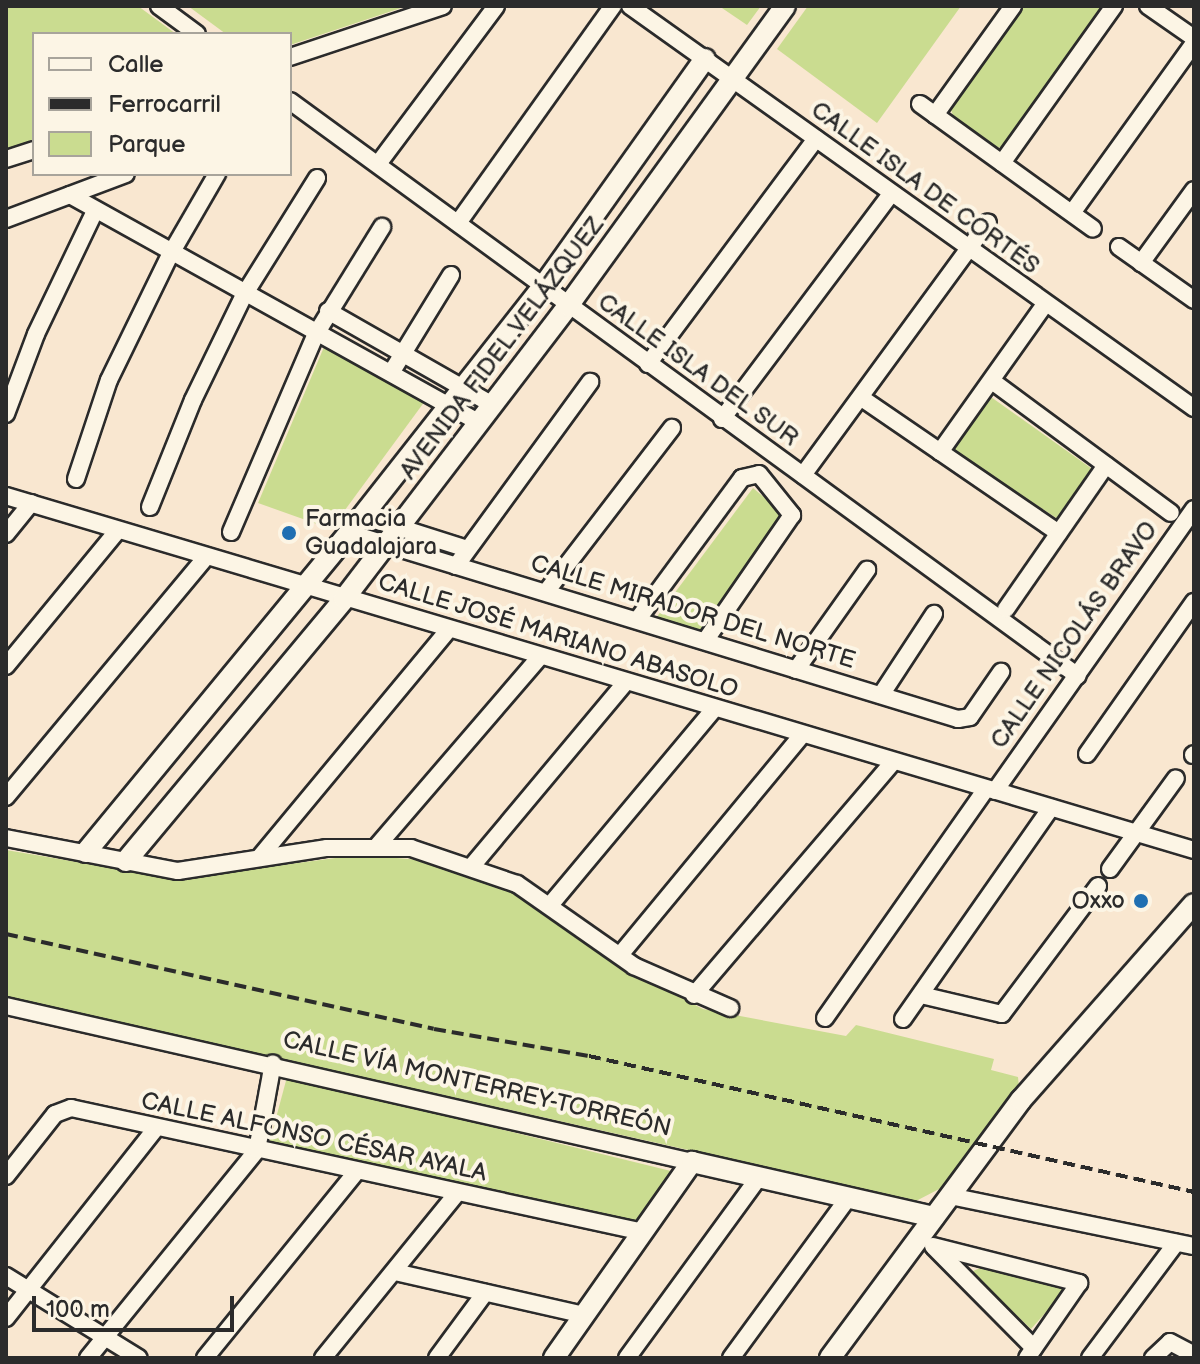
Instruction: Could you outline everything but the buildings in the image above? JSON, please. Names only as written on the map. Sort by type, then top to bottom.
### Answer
[{"type":"street","points":[[159,6],[194,32]]},
{"type":"street","points":[[292,56],[443,6]]},
{"type":"street","points":[[378,164],[496,6]]},
{"type":"street","points":[[458,223],[613,6]]},
{"type":"street","name":"CALLE ISLA DE CORTÉS","points":[[630,6],[1194,408]]},
{"type":"street","name":"AVENIDA FIDEL VELÁZQUEZ","points":[[126,861],[385,546],[568,306],[785,6]]},
{"type":"street","points":[[935,115],[1013,6]]},
{"type":"street","points":[[1002,163],[1114,6]]},
{"type":"street","points":[[1072,213],[1194,40],[1148,6]]},
{"type":"street","name":"AVENIDA FIDEL VELÁZQUEZ","points":[[86,852],[363,516],[542,288],[705,59]]},
{"type":"street","name":"CALLE ISLA DEL SUR","points":[[292,102],[542,288],[1078,676]]},
{"type":"street","points":[[920,104],[1093,229]]},
{"type":"street","points":[[648,364],[816,139]]},
{"type":"street","points":[[6,159],[32,151]]},
{"type":"street","points":[[6,219],[121,176]]},
{"type":"street","points":[[76,479],[109,380],[170,255],[216,176]]},
{"type":"street","points":[[150,507],[193,400],[244,295],[317,178]]},
{"type":"street","points":[[1141,263],[1194,190]]},
{"type":"street","points":[[722,419],[891,194]]},
{"type":"street","points":[[70,195],[170,255],[450,403],[479,423]]},
{"type":"street","points":[[6,414],[36,334],[95,211]]},
{"type":"street","points":[[803,475],[863,399],[988,222]]},
{"type":"street","points":[[231,532],[316,334],[382,227]]},
{"type":"street","points":[[1119,247],[1194,300]]},
{"type":"street","points":[[391,373],[451,275]]},
{"type":"street","points":[[940,452],[1045,304]]},
{"type":"street","points":[[328,311],[463,385],[493,405]]},
{"type":"street","points":[[992,381],[1171,513]]},
{"type":"street","points":[[456,566],[590,382]]},
{"type":"street","points":[[863,399],[1059,533]]},
{"type":"street","points":[[546,592],[672,428]]},
{"type":"street","points":[[1006,609],[1106,465]]},
{"type":"street","points":[[638,619],[750,473],[764,478],[792,512],[705,641]]},
{"type":"street","name":"CALLE JOSÉ MARIANO ABASOLO","points":[[6,496],[539,658],[1194,850]]},
{"type":"street","points":[[6,534],[31,503]]},
{"type":"street","name":"CALLE NICOLÁS BRAVO","points":[[825,1018],[990,790],[1078,676],[1194,509]]},
{"type":"street","points":[[363,516],[467,549]]},
{"type":"street","points":[[6,666],[118,530]]},
{"type":"street","name":"CALLE MIRADOR DEL NORTE","points":[[349,533],[966,719],[1001,672]]},
{"type":"street","points":[[6,797],[205,558]]},
{"type":"street","points":[[796,670],[867,570]]},
{"type":"street","points":[[1087,754],[1194,602]]},
{"type":"street","points":[[881,695],[934,614]]},
{"type":"street","points":[[259,858],[448,630]]},
{"type":"street","points":[[378,845],[539,658]]},
{"type":"street","points":[[472,866],[625,683]]},
{"type":"street","points":[[551,904],[714,709]]},
{"type":"street","points":[[620,955],[801,736]]},
{"type":"street","points":[[694,995],[892,763]]},
{"type":"street","points":[[1110,869],[1176,778]]},
{"type":"street","points":[[903,1019],[1051,808]]},
{"type":"street","points":[[6,838],[178,871],[259,858],[378,845],[472,866],[551,904],[620,955],[694,995],[730,1008]]},
{"type":"street","points":[[921,995],[1002,1014],[1098,886]]},
{"type":"street","points":[[830,1358],[927,1241],[934,1217],[1021,1100],[1194,904]]},
{"type":"street","name":"CALLE VÍA MONTERREY-TORREÓN","points":[[6,1006],[273,1063],[759,1177],[846,1201],[934,1217]]},
{"type":"street","points":[[88,1358],[257,1150],[273,1063]]},
{"type":"street","name":"CALLE ALFONSO CÉSAR AYALA","points":[[6,1176],[63,1108],[643,1232]]},
{"type":"street","points":[[6,1318],[156,1128]]},
{"type":"street","points":[[554,1358],[692,1162]]},
{"type":"street","points":[[205,1358],[357,1171]]},
{"type":"street","points":[[627,1358],[759,1177]]},
{"type":"street","points":[[323,1358],[457,1193]]},
{"type":"street","points":[[950,1196],[1194,1246]]},
{"type":"street","points":[[731,1358],[846,1201]]},
{"type":"street","points":[[927,1241],[1078,1281],[1080,1288],[1030,1353],[927,1241]]},
{"type":"street","points":[[1090,1358],[1176,1243]]},
{"type":"street","points":[[395,1272],[584,1315]]},
{"type":"street","points":[[6,1276],[139,1358]]},
{"type":"street","points":[[437,1358],[485,1293]]},
{"type":"street","points":[[1153,1358],[1170,1342],[1194,1355]]},
{"type":"green space","points":[[6,6],[138,6],[173,32],[32,32],[32,141],[6,150]]},
{"type":"green space","points":[[188,6],[407,6],[292,44],[292,32],[223,32]]},
{"type":"green space","points":[[719,6],[761,6],[747,25]]},
{"type":"green space","points":[[808,6],[961,6],[877,123],[777,49]]},
{"type":"green space","points":[[1023,6],[1105,6],[1004,146],[996,148],[954,118],[951,110]]},
{"type":"green space","points":[[324,347],[425,401],[331,529],[258,503]]},
{"type":"green space","points":[[991,397],[1095,471],[1061,521],[952,450]]},
{"type":"green space","points":[[753,488],[786,516],[704,631],[656,618]]},
{"type":"green space","points":[[6,850],[178,879],[358,855],[422,860],[510,890],[624,969],[703,1009],[846,1036],[856,1025],[994,1059],[991,1070],[1018,1077],[1019,1087],[943,1187],[916,1201],[6,997]]},
{"type":"green space","points":[[287,1077],[675,1172],[639,1223],[269,1144]]},
{"type":"green space","points":[[980,1268],[1060,1284],[1063,1293],[1031,1329],[975,1276],[973,1271]]},
{"type":"railway","points":[[6,934],[434,1029],[589,1056],[1194,1192]]},
{"type":"place","name":"Farmacia Guadalajara","points":[[289,533]]},
{"type":"place","name":"Oxxo","points":[[1141,901]]}]
